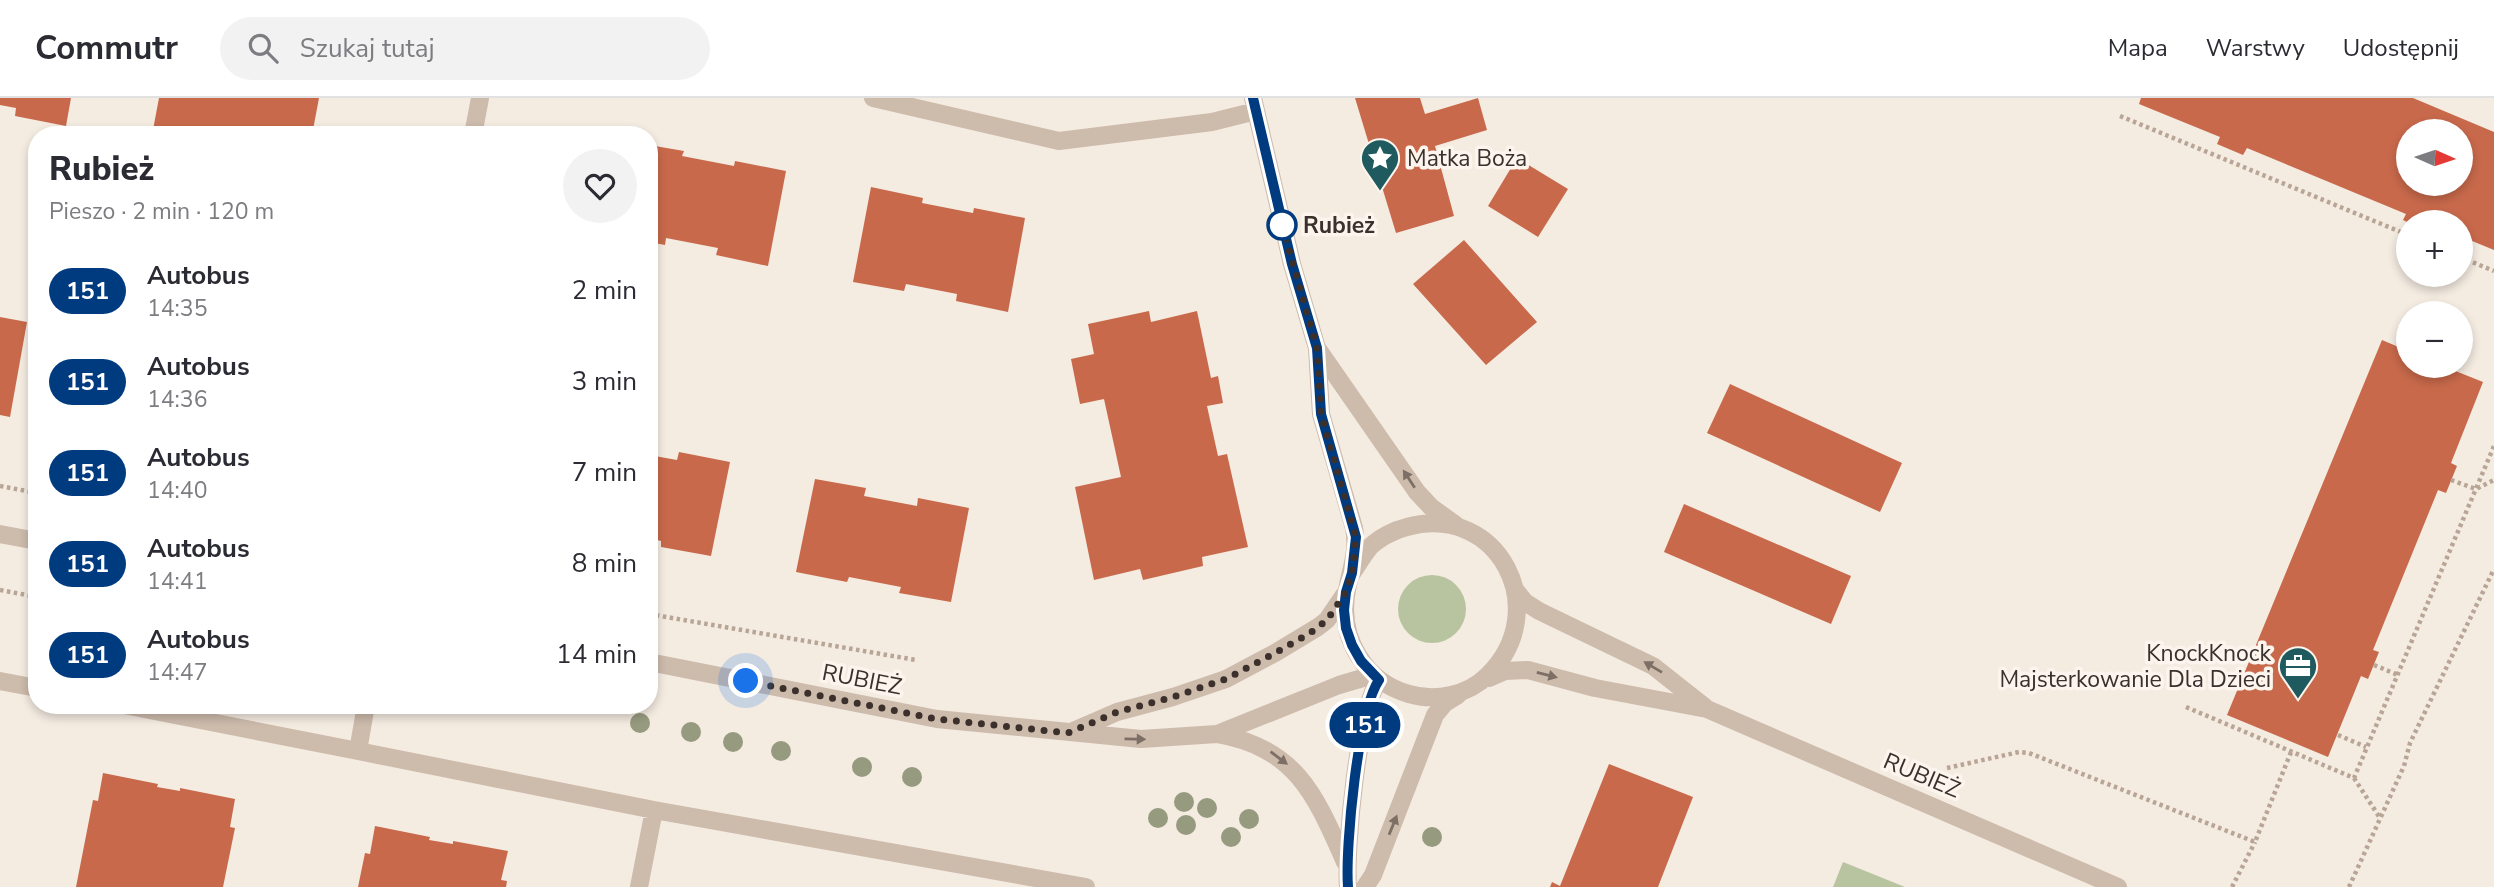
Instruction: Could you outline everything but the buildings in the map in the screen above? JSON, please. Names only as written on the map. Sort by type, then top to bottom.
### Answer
[{"type":"street","points":[[475,126],[480,98]]},
{"type":"street","points":[[873,98],[1059,141],[1212,122],[1255,105],[1292,264],[1317,348],[1321,414],[1356,537],[1344,610],[1349,637],[1361,661],[1376,677],[1394,689],[1430,697],[1449,696],[1474,686]]},
{"type":"street","points":[[1317,348],[1418,492],[1431,507],[1495,551],[1510,573],[1517,592],[1518,611],[1512,641],[1496,667],[1474,686],[1446,703],[1435,715],[1373,875],[1365,887]]},
{"type":"street","points":[[1352,573],[1371,546],[1399,529],[1427,523],[1457,526]]},
{"type":"street","points":[[0,534],[28,539]]},
{"type":"street","name":"RUBIEŻ","points":[[1068,733],[1117,712],[1203,687],[1252,666],[1310,633],[1327,620],[1346,592]]},
{"type":"street","name":"RUBIEŻ","points":[[1517,592],[1539,611],[1653,666],[1707,709]]},
{"type":"street","name":"RUBIEŻ","points":[[658,664],[937,719],[1141,739],[1217,734],[1339,685],[1376,677]]},
{"type":"street","name":"RUBIEŻ","points":[[1474,686],[1505,671],[1528,670],[1595,688],[1707,709],[2118,887]]},
{"type":"street","points":[[1348,887],[1346,865],[1365,723],[1376,677]]},
{"type":"street","points":[[0,681],[28,686]]},
{"type":"street","points":[[170,714],[654,810],[1086,887]]},
{"type":"street","points":[[358,751],[364,714]]},
{"type":"street","points":[[1217,734],[1262,747],[1289,765],[1324,814],[1346,865]]},
{"type":"street","points":[[639,887],[654,810]]},
{"type":"path","points":[[2120,116],[2396,230]]},
{"type":"path","points":[[2473,262],[2494,271]]},
{"type":"path","points":[[2354,778],[2494,446]]},
{"type":"path","points":[[2451,480],[2476,489],[2494,480]]},
{"type":"path","points":[[0,486],[28,491]]},
{"type":"path","points":[[2348,887],[2404,766],[2410,743],[2494,569]]},
{"type":"path","points":[[0,590],[28,595]]},
{"type":"path","points":[[658,616],[916,660]]},
{"type":"path","points":[[2374,665],[2398,675]]},
{"type":"path","points":[[2186,707],[2354,778],[2380,818]]},
{"type":"path","points":[[2338,735],[2367,747]]},
{"type":"path","points":[[1944,769],[2019,752],[2029,753],[2255,842]]},
{"type":"path","points":[[2232,887],[2255,842],[2291,752]]},
{"type":"green space","points":[[1439,575],[1460,590],[1466,602],[1464,622],[1456,633],[1439,643],[1425,643],[1408,633],[1400,622],[1398,602],[1408,585],[1419,577]]},
{"type":"green space","points":[[1843,862],[1905,887],[1833,887]]},
{"type":"bus line","name":"151","points":[[1253,98],[1282,225],[1317,348],[1321,414],[1356,537],[1344,610],[1346,628],[1361,661],[1379,680],[1370,700],[1359,758],[1346,865],[1348,887]]},
{"type":"place","name":"Matka Boża","points":[[1380,192]]},
{"type":"place","name":"Rubież","points":[[1282,225]]},
{"type":"place","name":"KnockKnock Majsterkowanie Dla Dzieci","points":[[2298,700]]},
{"type":"route","points":[[746,681],[937,719],[1068,733],[1117,712],[1226,679],[1310,633],[1327,620],[1346,592],[1352,573],[1356,537],[1321,414],[1317,348],[1282,225]]}]
